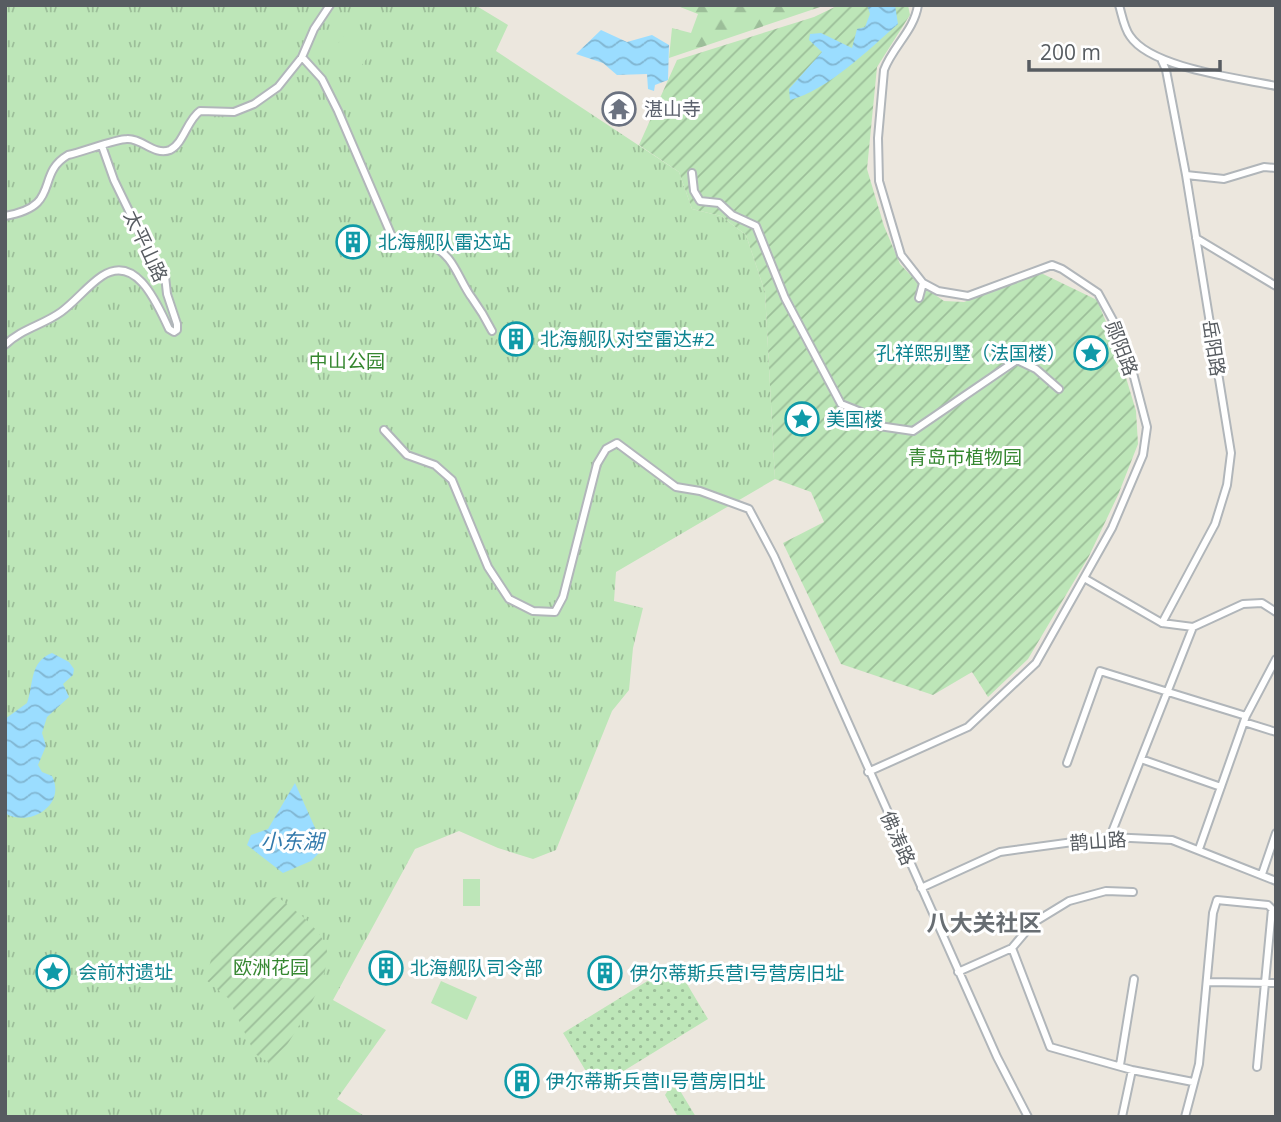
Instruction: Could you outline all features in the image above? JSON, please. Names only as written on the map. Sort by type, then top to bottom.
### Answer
[{"type":"street","points":[[5,216],[22,213],[36,206],[53,171],[68,155],[126,139],[136,140],[159,151],[169,150],[177,144],[196,113],[209,110],[234,112],[254,104],[278,87],[302,57],[314,29],[330,5]]},
{"type":"street","points":[[918,5],[916,18],[884,70],[878,138],[879,181],[901,256],[923,283],[919,298]]},
{"type":"street","points":[[1119,5],[1129,35],[1143,49],[1162,61],[1276,86]]},
{"type":"street","points":[[302,57],[322,79],[393,239],[401,245],[429,246],[446,256],[480,307],[492,331]]},
{"type":"street","name":"岳阳路","points":[[1162,61],[1186,175],[1231,453],[1227,485],[1216,524],[1162,622]]},
{"type":"street","name":"太平山路","points":[[5,345],[21,333],[61,312],[110,271],[122,271],[145,284],[169,329],[172,332],[177,330],[165,276],[146,246],[114,180],[102,146]]},
{"type":"street","points":[[1186,175],[1224,179],[1264,167],[1276,168]]},
{"type":"street","points":[[691,173],[694,191],[700,201],[719,203],[732,215],[757,226],[785,298],[841,404],[866,414],[879,426],[913,431],[1017,360],[1036,369],[1059,389]]},
{"type":"street","points":[[1196,238],[1276,286]]},
{"type":"street","name":"郧阳路","points":[[868,772],[968,727],[1036,663],[1112,528],[1143,455],[1147,427],[1127,350],[1104,302],[1089,285],[1062,268],[1052,265],[968,296],[938,292],[923,283]]},
{"type":"street","name":"佛涛路","points":[[384,430],[407,455],[435,464],[452,480],[488,567],[509,599],[533,611],[555,612],[563,597],[597,464],[606,449],[617,443],[676,487],[700,491],[748,509],[774,556],[958,972],[1028,1117]]},
{"type":"street","points":[[1084,578],[1162,622],[1193,627],[1243,604],[1262,603],[1276,612]]},
{"type":"street","points":[[1110,837],[1193,627]]},
{"type":"street","points":[[1199,849],[1245,719],[1276,659]]},
{"type":"street","points":[[1067,763],[1100,671],[1168,691],[1276,732]]},
{"type":"street","points":[[1141,760],[1221,787]]},
{"type":"street","points":[[1262,874],[1276,833]]},
{"type":"street","name":"鹊山路","points":[[920,888],[1000,852],[1110,837],[1172,840],[1276,881]]},
{"type":"street","points":[[958,972],[1012,948],[1032,923],[1069,901],[1106,891],[1133,892]]},
{"type":"street","points":[[1185,1117],[1199,1064],[1213,913],[1217,900],[1268,905],[1272,909],[1257,1067]]},
{"type":"street","points":[[1012,948],[1050,1047],[1132,1070],[1193,1082]]},
{"type":"street","points":[[1120,1065],[1134,979]]},
{"type":"street","points":[[1208,982],[1276,983]]},
{"type":"street","points":[[1122,1117],[1132,1070]]},
{"type":"green space","name":"中山公园","points":[[5,5],[475,5],[508,25],[496,51],[679,172],[692,209],[721,216],[746,235],[765,292],[775,479],[616,572],[614,601],[643,608],[633,648],[629,690],[612,711],[556,850],[533,859],[459,831],[415,849],[333,1000],[386,1030],[337,1099],[366,1117],[5,1117]]},
{"type":"green space","points":[[675,5],[826,5],[669,58],[672,28],[691,33],[698,14]]},
{"type":"green space","name":"青岛市植物园","points":[[839,5],[908,5],[910,15],[877,67],[867,169],[884,226],[900,264],[918,283],[944,301],[964,302],[1041,273],[1097,300],[1118,351],[1136,411],[1138,444],[1118,495],[1089,556],[1028,659],[988,697],[972,672],[933,695],[841,664],[783,543],[824,522],[811,492],[775,479],[765,292],[746,235],[721,216],[692,209],[679,172],[639,145],[677,60],[814,17]]},
{"type":"green space","points":[[347,32],[372,52],[361,66],[336,46]]},
{"type":"green space","points":[[463,879],[480,879],[480,906],[463,906]]},
{"type":"green space","name":"欧洲花园","points":[[278,897],[318,932],[326,947],[327,960],[317,993],[269,1073],[268,1062],[255,1054],[228,998],[206,980],[213,951],[267,899]]},
{"type":"green space","points":[[675,964],[708,1019],[596,1088],[563,1033]]},
{"type":"green space","points":[[441,981],[477,997],[467,1020],[431,1003]]},
{"type":"green space","points":[[670,1087],[679,1089],[696,1117],[678,1117],[665,1095]]},
{"type":"water","points":[[867,5],[895,5],[898,24],[861,57],[819,88],[790,100],[789,89],[822,52],[809,40],[810,34],[821,33],[852,48],[857,29],[865,27],[870,14]]},
{"type":"water","points":[[601,30],[627,42],[652,35],[669,45],[668,80],[655,85],[654,91],[648,89],[647,74],[617,75],[603,63],[576,54]]},
{"type":"water","points":[[52,653],[69,662],[74,669],[73,675],[63,684],[69,697],[47,717],[42,733],[46,746],[38,765],[42,772],[52,776],[54,797],[50,805],[34,816],[14,817],[5,813],[5,719],[27,703],[39,662]]},
{"type":"water","name":"小东湖","points":[[295,783],[324,848],[311,861],[283,873],[247,845],[251,835],[268,829]]},
{"type":"place","name":"湛山寺","points":[[619,109]]},
{"type":"place","name":"北海舰队雷达站","points":[[353,242]]},
{"type":"place","name":"北海舰队对空雷达#2","points":[[516,339]]},
{"type":"place","name":"孔祥熙别墅（法国楼）","points":[[1091,353]]},
{"type":"place","name":"美国楼","points":[[802,419]]},
{"type":"place","name":"北海舰队司令部","points":[[386,968]]},
{"type":"place","name":"会前村遗址","points":[[53,972]]},
{"type":"place","name":"伊尔蒂斯兵营I号营房旧址","points":[[605,973]]},
{"type":"place","name":"伊尔蒂斯兵营II号营房旧址","points":[[522,1081]]},
{"type":"district","name":"八大关社区","points":[[984,922]]}]
